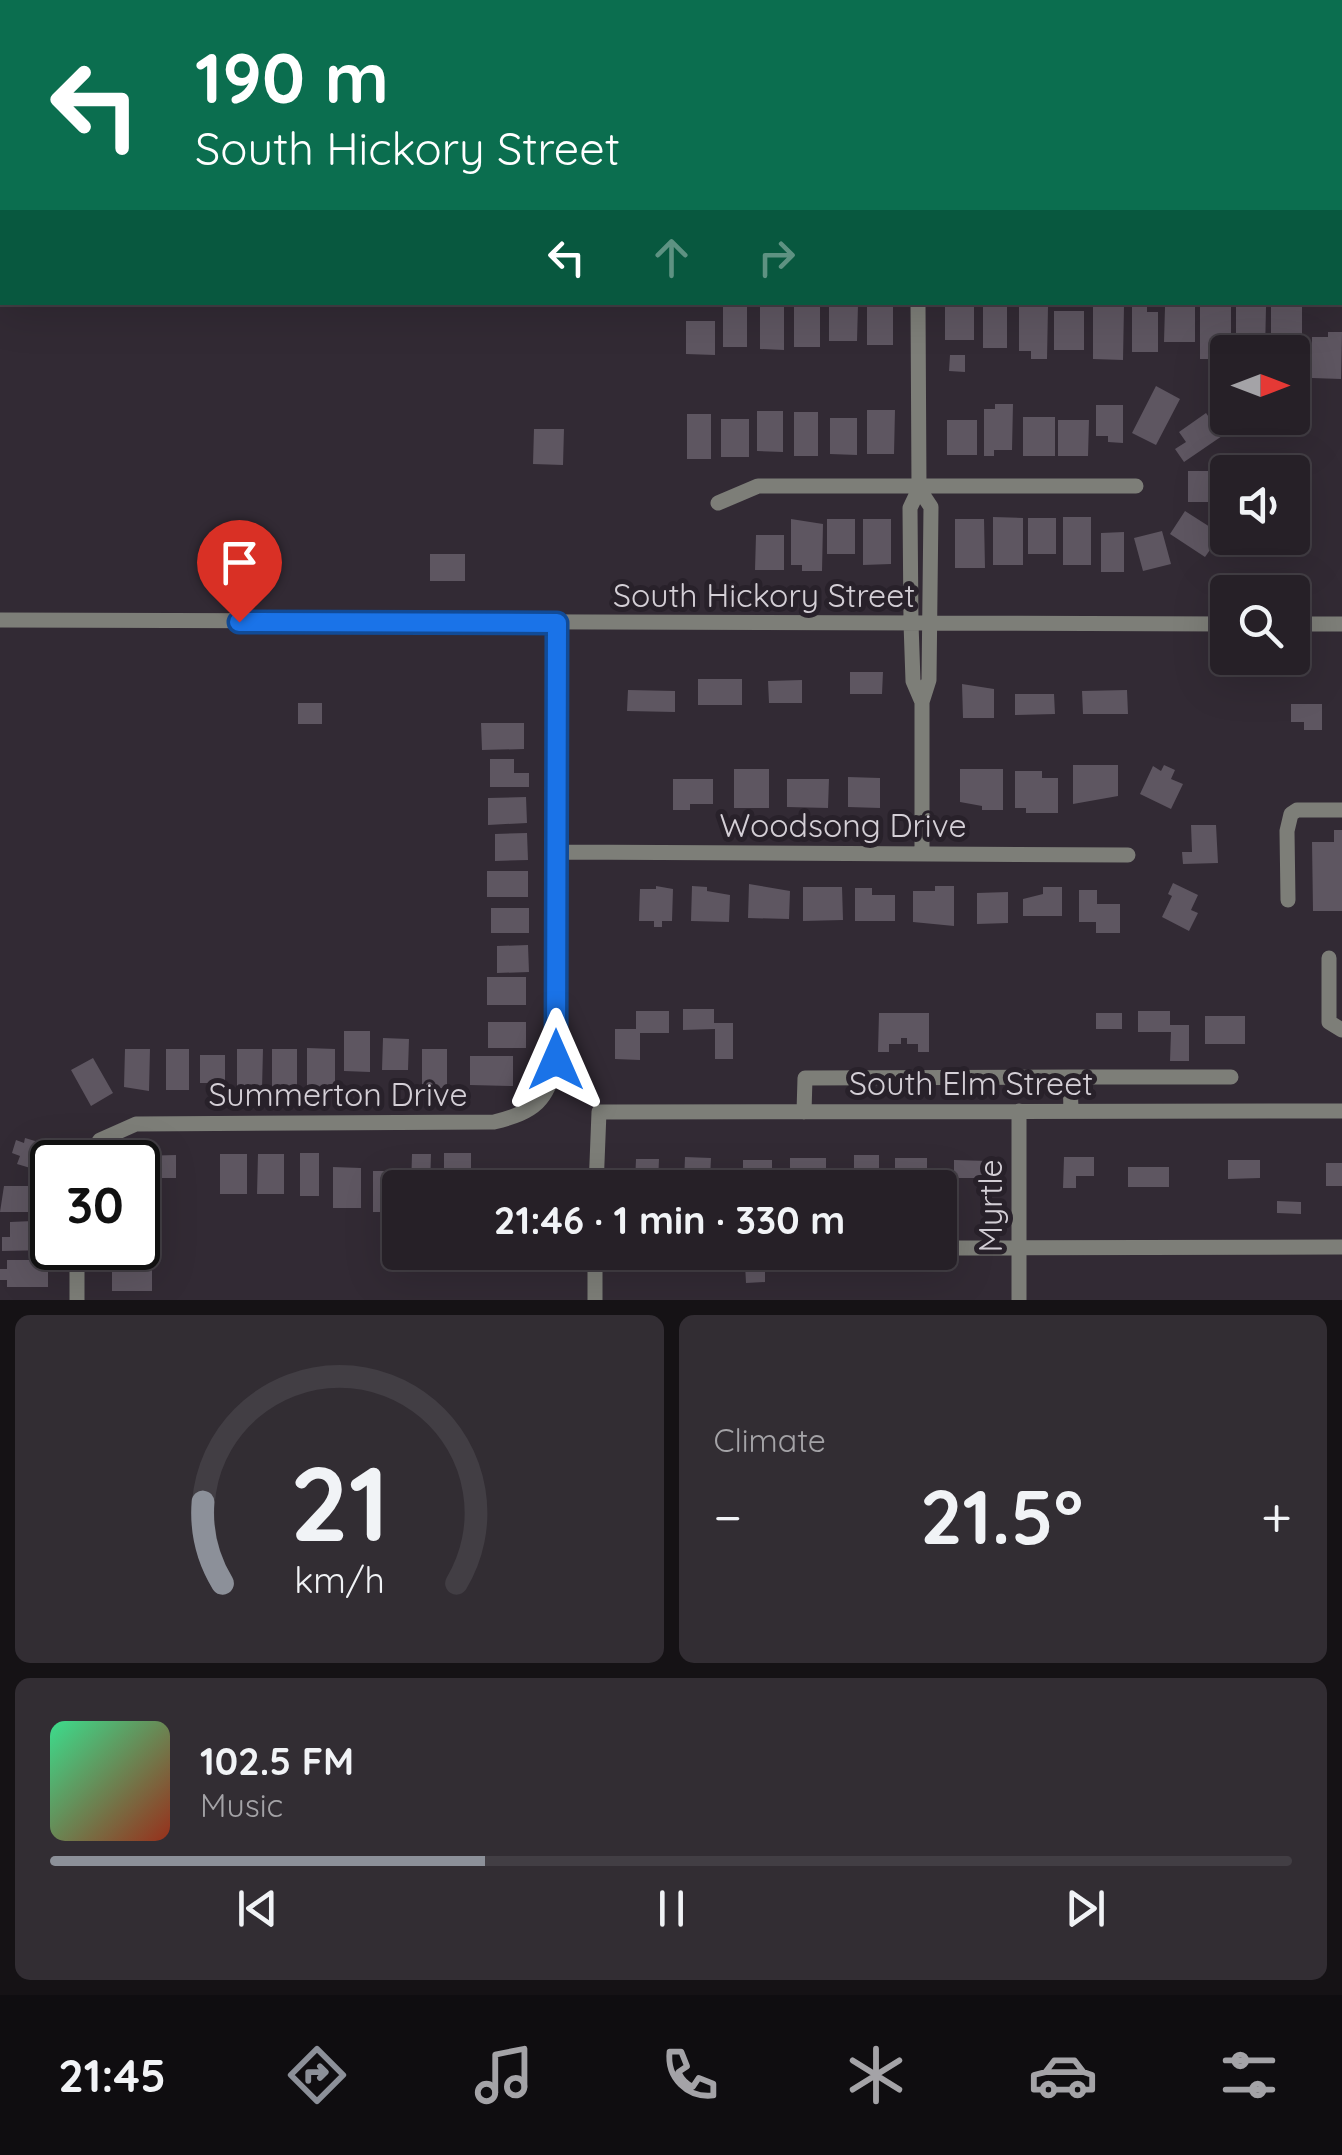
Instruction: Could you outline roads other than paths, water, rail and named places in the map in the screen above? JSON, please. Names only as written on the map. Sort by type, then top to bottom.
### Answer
[{"type":"street","points":[[918,305],[919,489],[910,508],[911,623],[912,680],[922,702]]},
{"type":"street","points":[[718,503],[758,486],[1136,486]]},
{"type":"street","points":[[919,489],[930,507],[928,680],[922,702],[922,854]]},
{"type":"street","name":"South Hickory Street","points":[[0,620],[1210,624]]},
{"type":"street","name":"Summerton Drive","points":[[100,1140],[136,1124],[494,1122],[518,1116],[536,1105],[551,1088],[556,1060],[557,623]]},
{"type":"street","points":[[1310,624],[1342,624]]},
{"type":"street","points":[[1288,900],[1287,831],[1291,814],[1297,810],[1342,810]]},
{"type":"street","name":"Woodsong Drive","points":[[557,852],[1128,855]]},
{"type":"street","points":[[1328,958],[1329,1022],[1342,1030]]},
{"type":"street","points":[[804,1112],[804,1078],[1231,1077]]},
{"type":"street","points":[[1070,1078],[1071,1111]]},
{"type":"street","name":"South Elm Street","points":[[597,1170],[600,1112],[1342,1111]]},
{"type":"street","name":"Myrtle","points":[[1019,1112],[1019,1300]]},
{"type":"street","points":[[957,1248],[1342,1247]]},
{"type":"street","points":[[77,1270],[77,1300]]},
{"type":"street","points":[[596,1270],[596,1300]]}]
